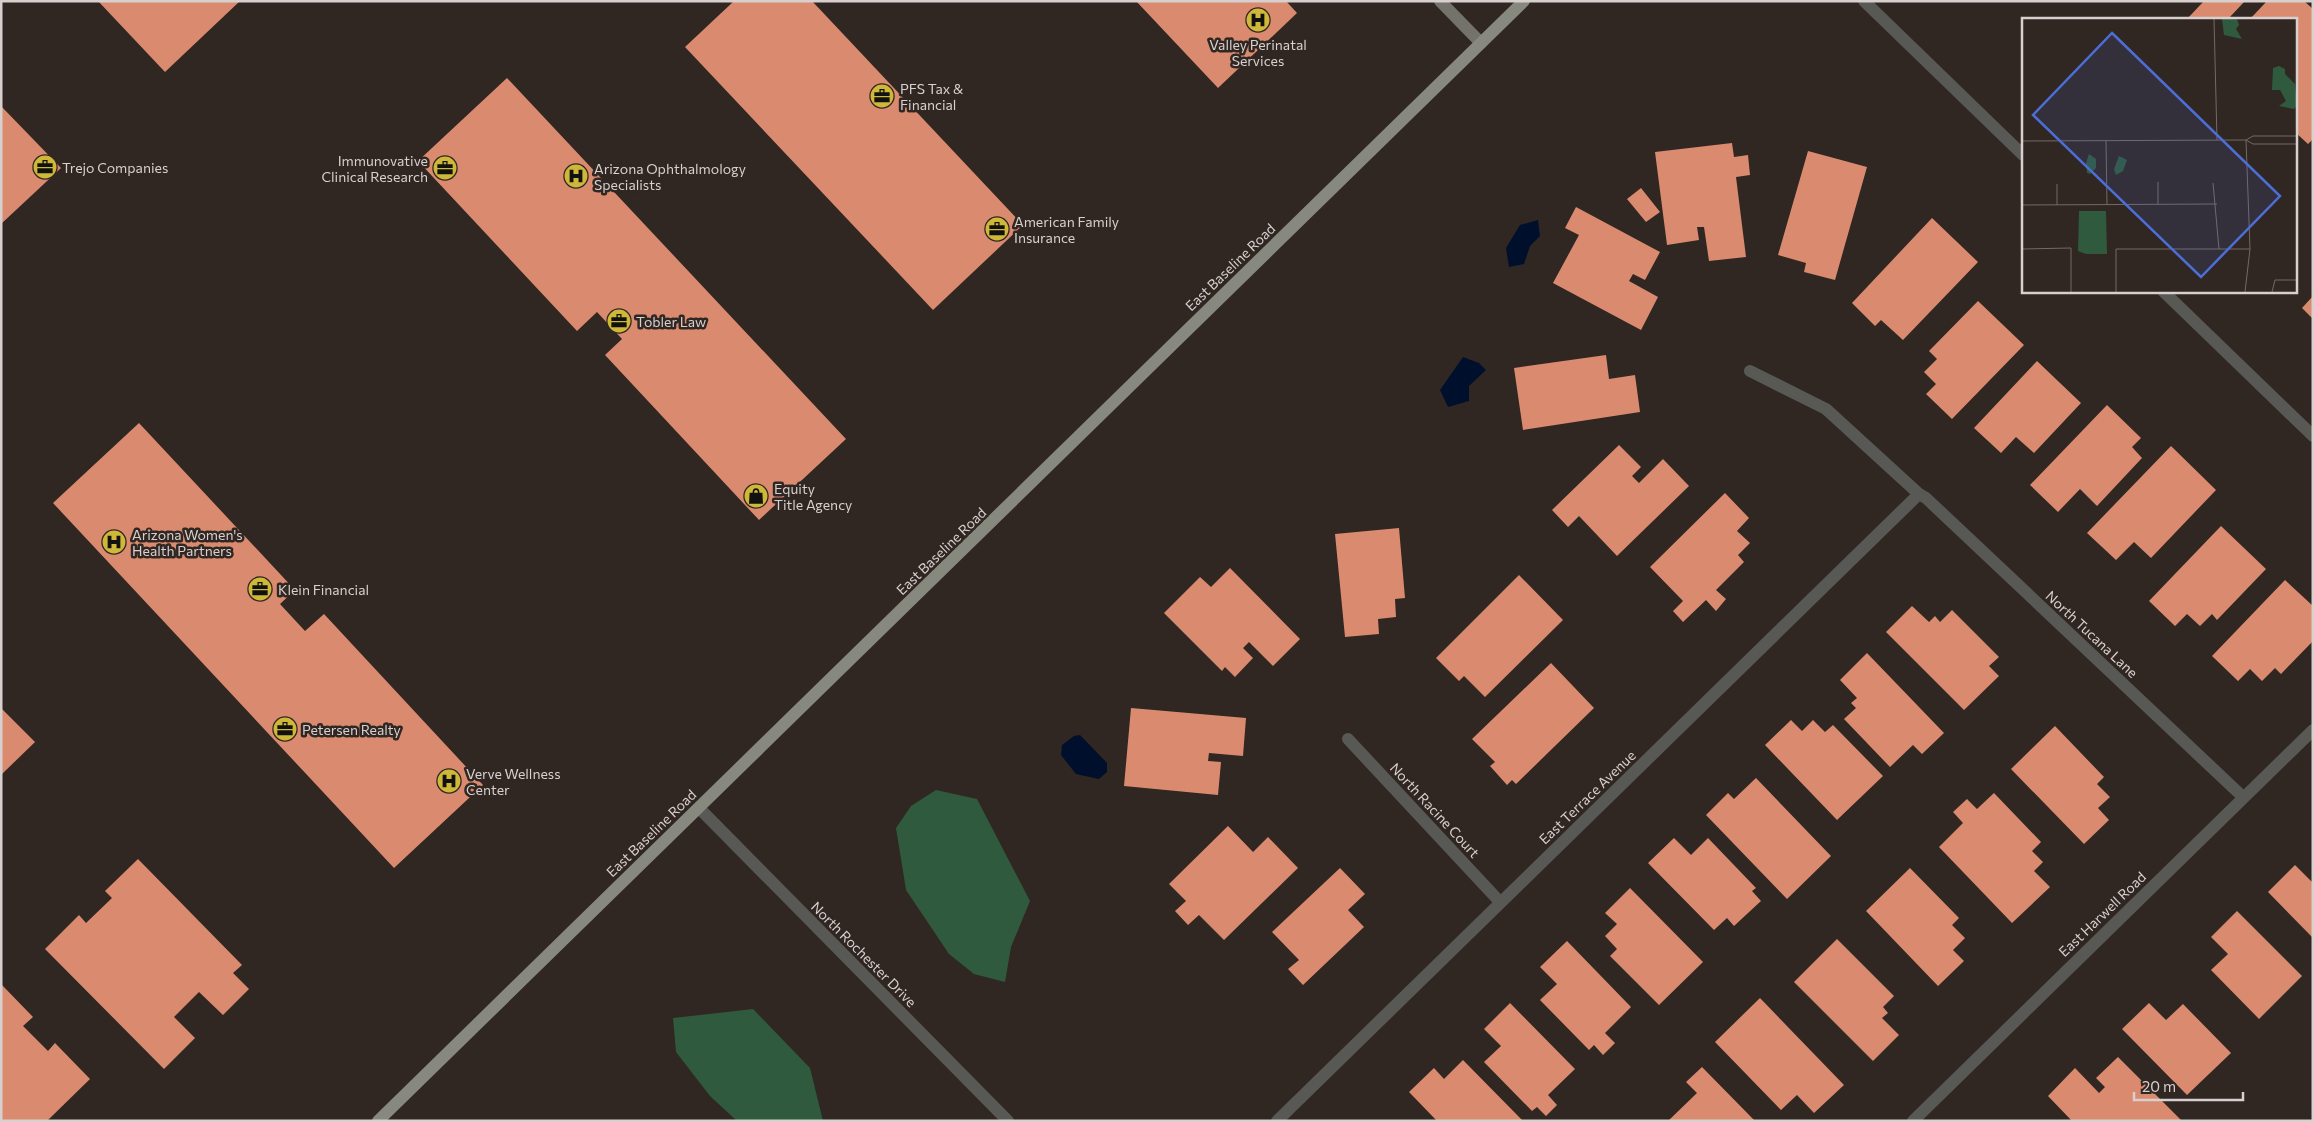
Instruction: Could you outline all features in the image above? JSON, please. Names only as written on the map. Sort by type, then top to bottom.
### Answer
[{"type":"main road","name":"East Baseline Road","points":[[378,1121],[1524,1]]},
{"type":"street","points":[[1440,1],[1481,43]]},
{"type":"street","points":[[1864,1],[2022,154]]},
{"type":"street","points":[[2164,292],[2313,436]]},
{"type":"street","name":"North Tucana Lane","points":[[1750,371],[1826,409],[1919,494],[1926,498],[2243,797]]},
{"type":"street","name":"East Terrace Avenue","points":[[1277,1121],[1919,494]]},
{"type":"street","name":"East Harwell Road","points":[[1913,1121],[2313,730]]},
{"type":"street","name":"North Racine Court","points":[[1348,739],[1500,902]]},
{"type":"street","name":"North Rochester Drive","points":[[699,808],[1008,1121]]},
{"type":"green space","points":[[936,790],[977,799],[1030,901],[1011,947],[1005,982],[974,974],[949,954],[906,890],[896,828],[911,806]]},
{"type":"green space","points":[[753,1009],[810,1068],[823,1121],[737,1121],[710,1096],[676,1052],[673,1018]]},
{"type":"water","points":[[1538,220],[1540,236],[1530,246],[1524,264],[1509,267],[1506,248],[1520,225]]},
{"type":"water","points":[[1463,357],[1479,363],[1486,370],[1469,386],[1469,401],[1448,407],[1440,390]]},
{"type":"water","points":[[1080,735],[1107,763],[1107,772],[1099,779],[1076,774],[1061,755],[1062,745],[1074,736]]},
{"type":"building","points":[[98,1],[240,1],[165,72]]},
{"type":"building","points":[[734,1],[812,1],[1023,225],[933,310],[685,47]]},
{"type":"building","points":[[1136,1],[1286,1],[1297,13],[1218,88]]},
{"type":"building","points":[[2204,1],[2245,1],[2229,18],[2188,18]]},
{"type":"building","points":[[2267,1],[2304,1],[2313,9],[2313,139],[2308,144],[2296,133],[2296,18],[2251,18]]},
{"type":"building","points":[[507,78],[846,439],[759,520],[605,355],[622,339],[597,312],[577,331],[418,161]]},
{"type":"building","points":[[1,106],[61,168],[1,224]]},
{"type":"building","points":[[1732,143],[1734,157],[1748,155],[1750,175],[1736,177],[1746,257],[1709,261],[1704,227],[1697,227],[1699,240],[1667,245],[1655,152]]},
{"type":"building","points":[[1808,151],[1867,167],[1835,280],[1804,272],[1806,263],[1778,255]]},
{"type":"building","points":[[1641,188],[1660,212],[1646,222],[1627,199]]},
{"type":"building","points":[[1576,207],[1660,252],[1645,280],[1633,274],[1629,281],[1658,297],[1641,330],[1553,283],[1579,235],[1565,228]]},
{"type":"building","points":[[1932,218],[1978,262],[1903,340],[1881,320],[1875,326],[1852,303]]},
{"type":"building","points":[[2313,296],[2313,319],[2302,308]]},
{"type":"building","points":[[1978,301],[2024,345],[1952,419],[1926,394],[1936,384],[1924,372],[1937,359],[1929,351]]},
{"type":"building","points":[[1606,355],[1609,379],[1635,375],[1640,412],[1523,430],[1514,368]]},
{"type":"building","points":[[2037,361],[2081,403],[2034,453],[2016,437],[2001,453],[1974,428]]},
{"type":"building","points":[[2107,405],[2141,438],[2132,447],[2142,458],[2097,506],[2080,489],[2058,512],[2030,485]]},
{"type":"building","points":[[139,423],[295,590],[280,604],[305,631],[324,614],[483,785],[394,868],[53,503]]},
{"type":"building","points":[[1619,445],[1641,467],[1632,476],[1639,483],[1663,459],[1689,486],[1617,556],[1579,516],[1568,527],[1552,510]]},
{"type":"building","points":[[2171,446],[2216,490],[2151,558],[2134,542],[2116,560],[2087,533]]},
{"type":"building","points":[[1725,493],[1749,518],[1737,531],[1750,543],[1738,555],[1744,562],[1716,590],[1726,599],[1716,611],[1706,600],[1683,622],[1673,611],[1683,601],[1650,567]]},
{"type":"building","points":[[2221,526],[2266,569],[2217,620],[2212,614],[2200,626],[2187,614],[2175,626],[2149,601]]},
{"type":"building","points":[[1399,528],[1405,598],[1395,599],[1396,617],[1378,619],[1379,634],[1345,637],[1335,534]]},
{"type":"building","points":[[1230,568],[1300,639],[1273,666],[1249,642],[1243,648],[1253,658],[1235,677],[1225,667],[1222,671],[1164,613],[1200,577],[1211,587]]},
{"type":"building","points":[[1519,575],[1563,620],[1485,697],[1464,676],[1459,681],[1436,658]]},
{"type":"building","points":[[2285,580],[2313,606],[2313,641],[2281,674],[2275,668],[2262,681],[2250,669],[2238,681],[2212,656]]},
{"type":"building","points":[[1912,606],[1929,622],[1935,616],[1940,622],[1952,610],[1999,657],[1989,666],[1999,676],[1964,710],[1886,632]]},
{"type":"building","points":[[1867,653],[1944,733],[1922,754],[1913,745],[1890,767],[1844,719],[1856,708],[1851,703],[1857,698],[1840,680]]},
{"type":"building","points":[[1551,663],[1594,708],[1516,784],[1512,780],[1507,785],[1490,766],[1495,762],[1472,739]]},
{"type":"building","points":[[1,708],[35,742],[1,775]]},
{"type":"building","points":[[1131,708],[1246,718],[1243,756],[1209,753],[1208,761],[1221,762],[1218,795],[1124,786]]},
{"type":"building","points":[[1791,720],[1802,731],[1813,720],[1825,732],[1833,725],[1883,776],[1837,820],[1765,745]]},
{"type":"building","points":[[2055,726],[2104,777],[2097,784],[2110,797],[2098,808],[2109,820],[2084,844],[2011,769]]},
{"type":"building","points":[[1756,778],[1831,856],[1787,899],[1706,815],[1728,793],[1734,799]]},
{"type":"building","points":[[1994,793],[2041,842],[2032,851],[2043,862],[2034,871],[2050,887],[2012,923],[1939,847],[1963,823],[1953,812],[1967,799],[1977,809]]},
{"type":"building","points":[[1228,826],[1253,852],[1268,837],[1298,868],[1224,940],[1199,915],[1188,925],[1175,911],[1186,901],[1169,884]]},
{"type":"building","points":[[1674,838],[1691,855],[1708,838],[1756,888],[1752,891],[1761,901],[1734,926],[1727,918],[1714,930],[1648,863]]},
{"type":"building","points":[[138,859],[242,965],[233,973],[249,989],[223,1015],[199,992],[174,1017],[195,1038],[164,1069],[45,949],[79,915],[86,923],[112,898],[105,891]]},
{"type":"building","points":[[2295,865],[2313,883],[2313,938],[2268,892]]},
{"type":"building","points":[[1340,868],[1365,894],[1348,910],[1364,927],[1303,985],[1288,969],[1299,960],[1272,932]]},
{"type":"building","points":[[1910,868],[1959,918],[1952,925],[1965,938],[1953,950],[1964,961],[1938,986],[1866,911]]},
{"type":"building","points":[[1630,888],[1703,962],[1659,1005],[1610,956],[1617,949],[1605,936],[1617,924],[1605,913]]},
{"type":"building","points":[[2237,911],[2302,976],[2259,1019],[2211,970],[2228,954],[2211,937]]},
{"type":"building","points":[[1837,939],[1894,996],[1883,1007],[1888,1013],[1882,1018],[1899,1035],[1873,1061],[1794,982]]},
{"type":"building","points":[[1567,941],[1631,1007],[1605,1033],[1615,1043],[1603,1055],[1594,1045],[1589,1050],[1540,1000],[1557,984],[1540,967]]},
{"type":"building","points":[[1,984],[33,1017],[23,1026],[48,1051],[55,1043],[90,1079],[47,1121],[1,1121]]},
{"type":"building","points":[[1760,998],[1844,1085],[1814,1113],[1797,1095],[1781,1110],[1715,1042]]},
{"type":"building","points":[[1510,1003],[1575,1069],[1548,1095],[1557,1105],[1546,1116],[1537,1107],[1532,1111],[1484,1062],[1501,1046],[1484,1029]]},
{"type":"building","points":[[2149,1003],[2166,1020],[2183,1004],[2231,1053],[2187,1095],[2122,1029]]},
{"type":"building","points":[[2118,1057],[2182,1121],[2072,1121],[2048,1096],[2075,1068],[2099,1093],[2105,1087],[2096,1078]]},
{"type":"building","points":[[1463,1060],[1523,1121],[1437,1121],[1409,1092],[1434,1068],[1444,1079]]},
{"type":"building","points":[[1702,1067],[1755,1121],[1668,1121],[1697,1093],[1686,1082]]},
{"type":"place","name":"Valley Perinatal Services","points":[[1258,20]]},
{"type":"place","name":"PFS Tax & Financial","points":[[882,96]]},
{"type":"place","name":"Trejo Companies","points":[[45,167]]},
{"type":"place","name":"Immunovative Clinical Research","points":[[445,168]]},
{"type":"place","name":"Arizona Ophthalmology Specialists","points":[[576,176]]},
{"type":"place","name":"American Family Insurance","points":[[997,229]]},
{"type":"place","name":"Tobler Law","points":[[619,321]]},
{"type":"place","name":"Equity Title Agency","points":[[756,496]]},
{"type":"place","name":"Arizona Women's Health Partners","points":[[114,542]]},
{"type":"place","name":"Klein Financial","points":[[260,589]]},
{"type":"place","name":"Petersen Realty","points":[[285,729]]},
{"type":"place","name":"Verve Wellness Center","points":[[449,781]]}]
